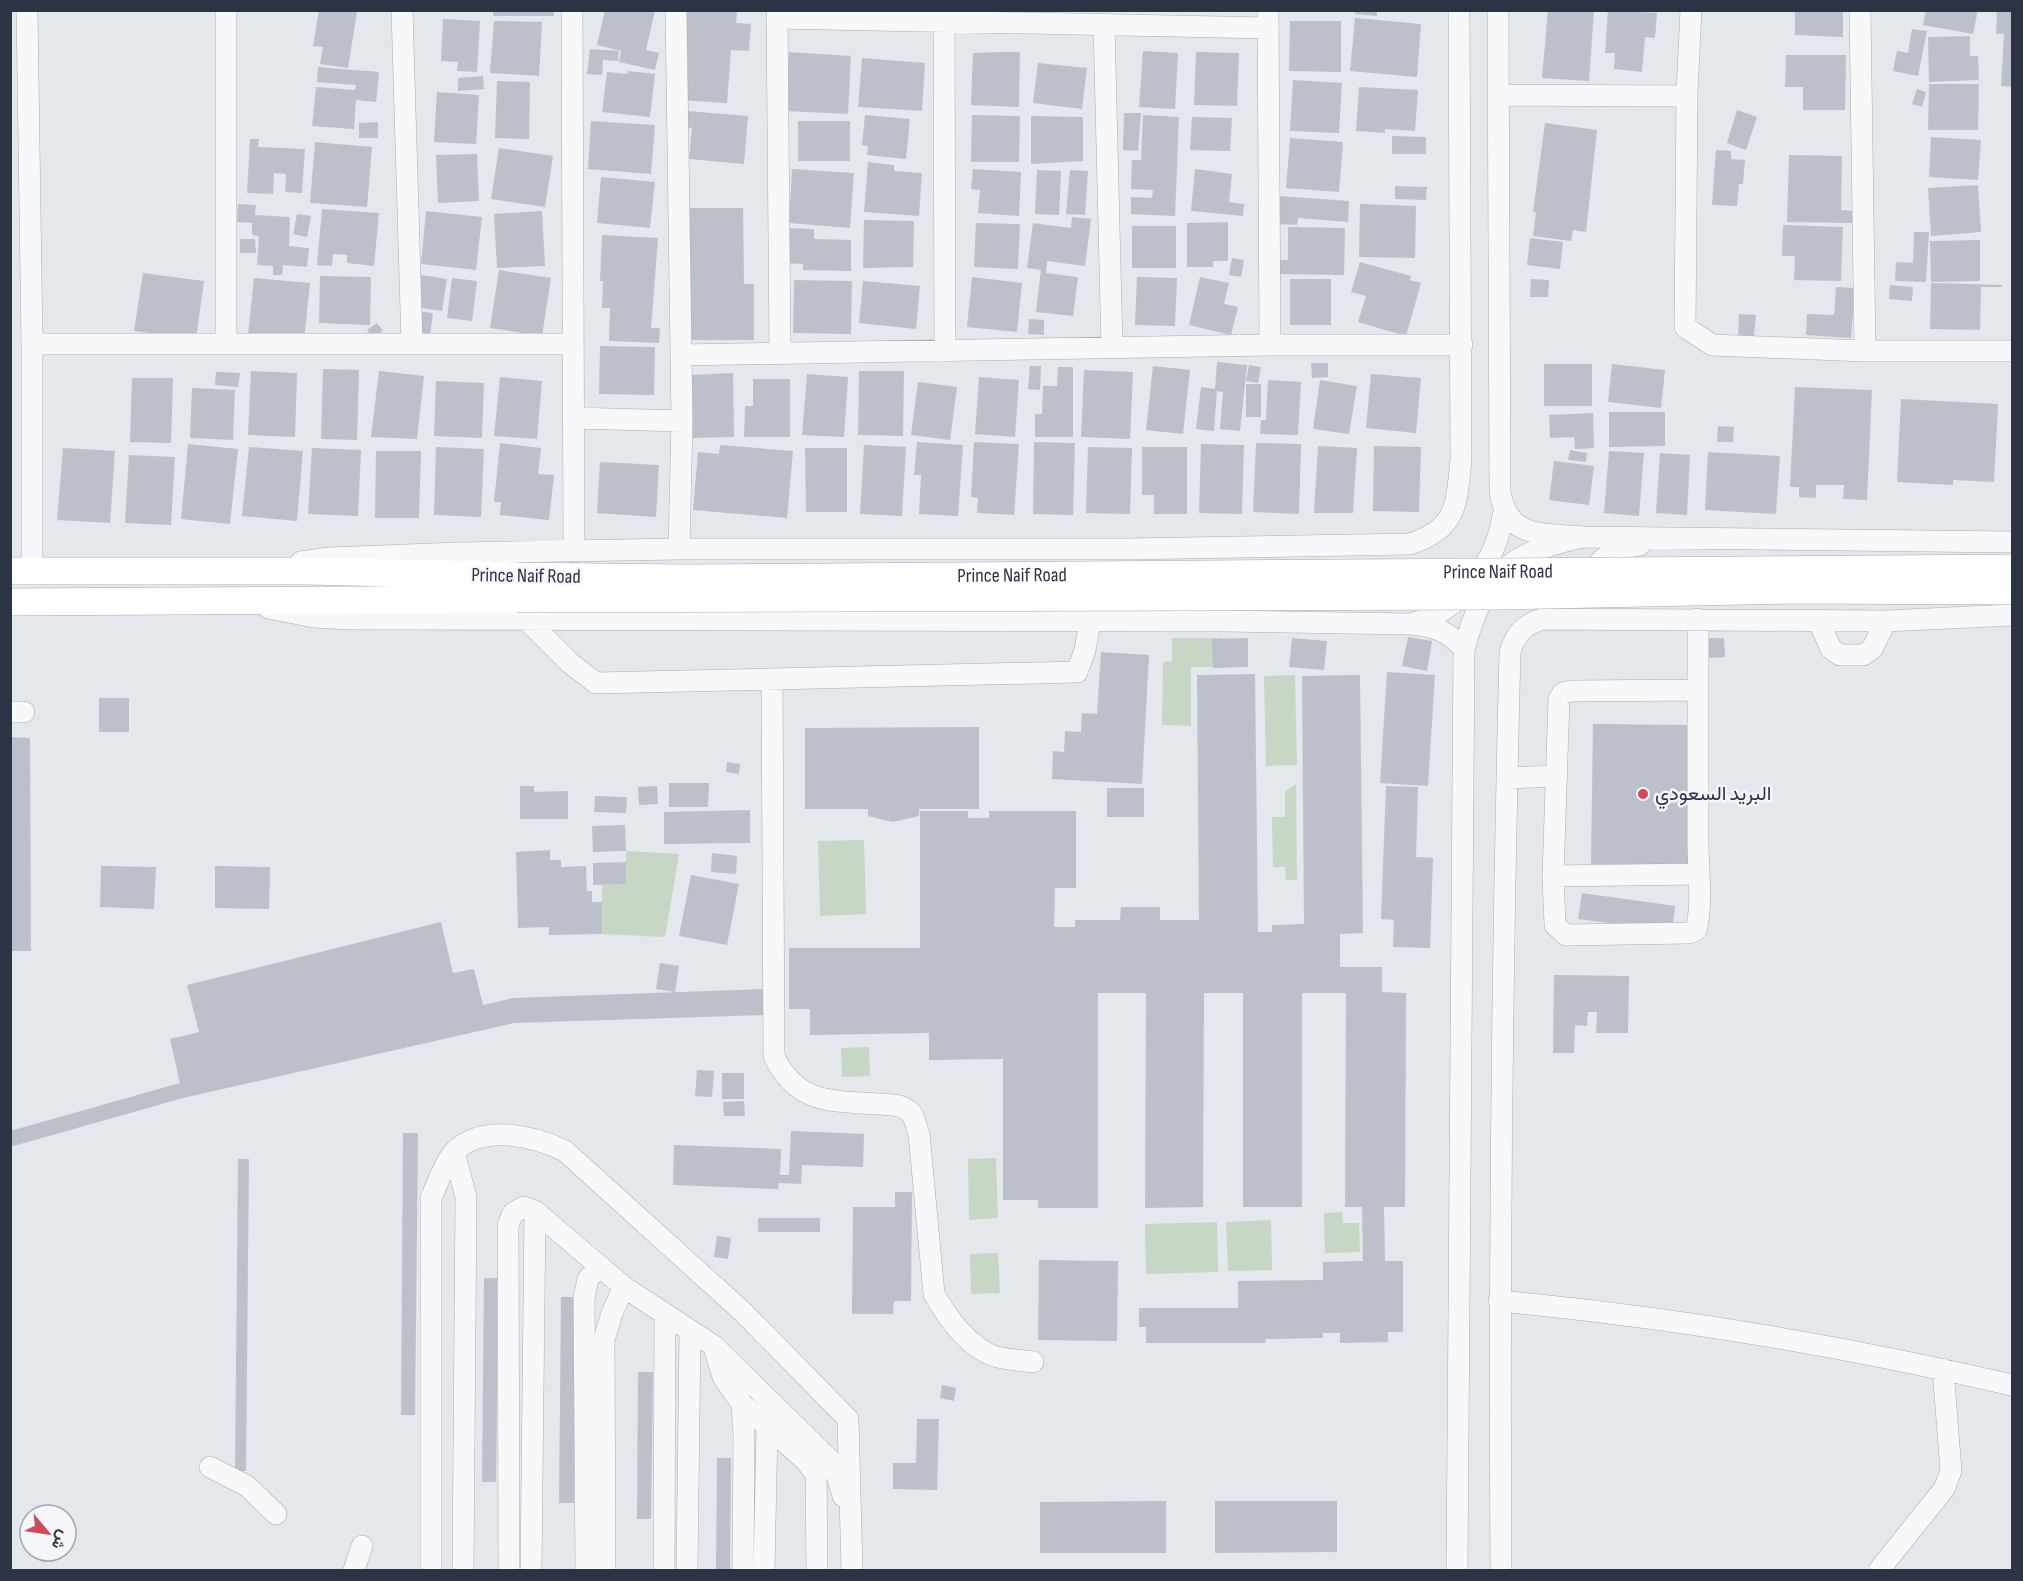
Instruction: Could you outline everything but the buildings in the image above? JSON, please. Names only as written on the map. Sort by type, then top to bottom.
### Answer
[{"type":"main road","name":"Prince Naif Road","points":[[21,571],[234,571],[520,598],[685,578],[2013,568]]},
{"type":"main road","name":"Prince Naif Road","points":[[10,602],[520,598],[1501,596],[1789,590],[2013,591]]},
{"type":"street","points":[[21,571],[32,344],[27,10]]},
{"type":"street","points":[[226,10],[226,344]]},
{"type":"street","points":[[402,10],[412,344]]},
{"type":"street","points":[[572,10],[574,552]]},
{"type":"street","points":[[676,10],[682,420],[679,549]]},
{"type":"street","points":[[234,571],[329,558],[458,553],[679,549],[1126,549],[1410,544],[1432,537],[1443,527],[1453,512],[1461,460],[1459,10]]},
{"type":"street","points":[[1498,10],[1500,491],[1504,511],[1509,520],[1528,531],[1583,537],[2013,542]]},
{"type":"street","points":[[1691,10],[1687,96],[1685,327],[1712,345],[1865,351],[2013,351]]},
{"type":"street","points":[[1860,10],[1865,351]]},
{"type":"street","points":[[780,353],[777,14],[944,21],[1104,24],[1268,19],[1270,345]]},
{"type":"street","points":[[944,21],[945,351]]},
{"type":"street","points":[[1104,24],[1112,348]]},
{"type":"street","points":[[1499,95],[1687,96]]},
{"type":"street","points":[[32,344],[573,344]]},
{"type":"street","points":[[681,355],[1270,345],[1462,345]]},
{"type":"street","points":[[574,418],[682,420]]},
{"type":"street","points":[[1410,624],[1430,618],[1452,606],[1478,578],[1499,535],[1504,511]]},
{"type":"street","points":[[1457,1570],[1464,649],[1470,627],[1487,590],[1509,563],[1534,550],[1583,537]]},
{"type":"street","points":[[1656,618],[1604,602],[1594,591],[1593,574],[1598,564],[1610,554],[1623,548],[1670,538]]},
{"type":"street","points":[[1278,546],[1353,558],[1369,569],[1372,590],[1367,605],[1359,613],[1313,622]]},
{"type":"street","points":[[520,598],[1090,622],[1410,624],[1432,626],[1444,631],[1464,649]]},
{"type":"street","points":[[520,598],[570,663],[596,682],[1077,672],[1085,650],[1090,622]]},
{"type":"street","points":[[1501,1570],[1499,1301],[1510,652],[1515,638],[1526,624],[1542,619],[1886,621],[2013,615]]},
{"type":"street","points":[[1698,619],[1698,690],[1698,921],[1696,930],[1689,933],[1566,935],[1556,925],[1553,876],[1559,699],[1563,693],[1698,690]]},
{"type":"street","points":[[1818,620],[1831,649],[1836,653],[1863,655],[1872,649],[1886,621]]},
{"type":"street","points":[[772,679],[774,1056],[790,1082],[807,1094],[823,1100],[900,1105],[912,1113],[919,1134],[934,1294],[946,1315],[967,1338],[992,1355],[1033,1362]]},
{"type":"street","points":[[1507,778],[1557,776]]},
{"type":"street","points":[[1553,876],[1698,874]]},
{"type":"street","points":[[431,1570],[431,1198],[454,1152],[478,1138],[507,1135],[540,1139],[565,1151],[744,1313],[848,1419],[852,1570]]},
{"type":"street","points":[[454,1152],[466,1197],[463,1570]]},
{"type":"street","points":[[509,1570],[508,1225],[513,1214],[524,1207],[535,1211],[624,1287],[714,1346],[833,1463],[850,1519]]},
{"type":"street","points":[[531,1570],[535,1211]]},
{"type":"street","points":[[586,1570],[584,1298],[588,1280],[600,1266]]},
{"type":"street","points":[[605,1570],[604,1340],[612,1313],[624,1287]]},
{"type":"street","points":[[1499,1301],[1564,1307],[1798,1341],[2013,1385]]},
{"type":"street","points":[[664,1570],[665,1316]]},
{"type":"street","points":[[687,1570],[690,1332]]},
{"type":"street","points":[[714,1346],[723,1377],[742,1404],[806,1461],[816,1474],[817,1570]]},
{"type":"street","points":[[1879,1570],[1944,1489],[1951,1470],[1943,1369]]},
{"type":"street","points":[[742,1404],[744,1434],[743,1570]]},
{"type":"street","points":[[764,1570],[767,1427]]},
{"type":"street","points":[[210,1467],[247,1486],[276,1514]]},
{"type":"street","points":[[354,1570],[362,1546]]},
{"type":"green space","points":[[1172,638],[1221,638],[1221,667],[1191,667],[1191,726],[1162,725],[1163,662],[1172,661]]},
{"type":"green space","points":[[1295,675],[1297,765],[1266,766],[1264,676]]},
{"type":"green space","points":[[1296,784],[1297,880],[1286,880],[1285,867],[1273,867],[1272,817],[1285,817],[1285,792]]},
{"type":"green space","points":[[864,840],[866,914],[820,916],[818,841]]},
{"type":"green space","points":[[626,851],[679,854],[665,937],[602,934],[602,885],[626,884]]},
{"type":"green space","points":[[869,1047],[870,1076],[842,1077],[841,1048]]},
{"type":"green space","points":[[996,1158],[998,1218],[969,1220],[968,1159]]},
{"type":"green space","points":[[1342,1212],[1343,1223],[1359,1223],[1360,1252],[1325,1253],[1324,1213]]},
{"type":"green space","points":[[1271,1220],[1272,1270],[1228,1271],[1226,1222]]},
{"type":"green space","points":[[1217,1222],[1218,1272],[1146,1274],[1145,1224]]},
{"type":"green space","points":[[998,1253],[1000,1293],[971,1294],[970,1254]]},
{"type":"place","name":"البريد السعودي","points":[[1643,794]]}]
